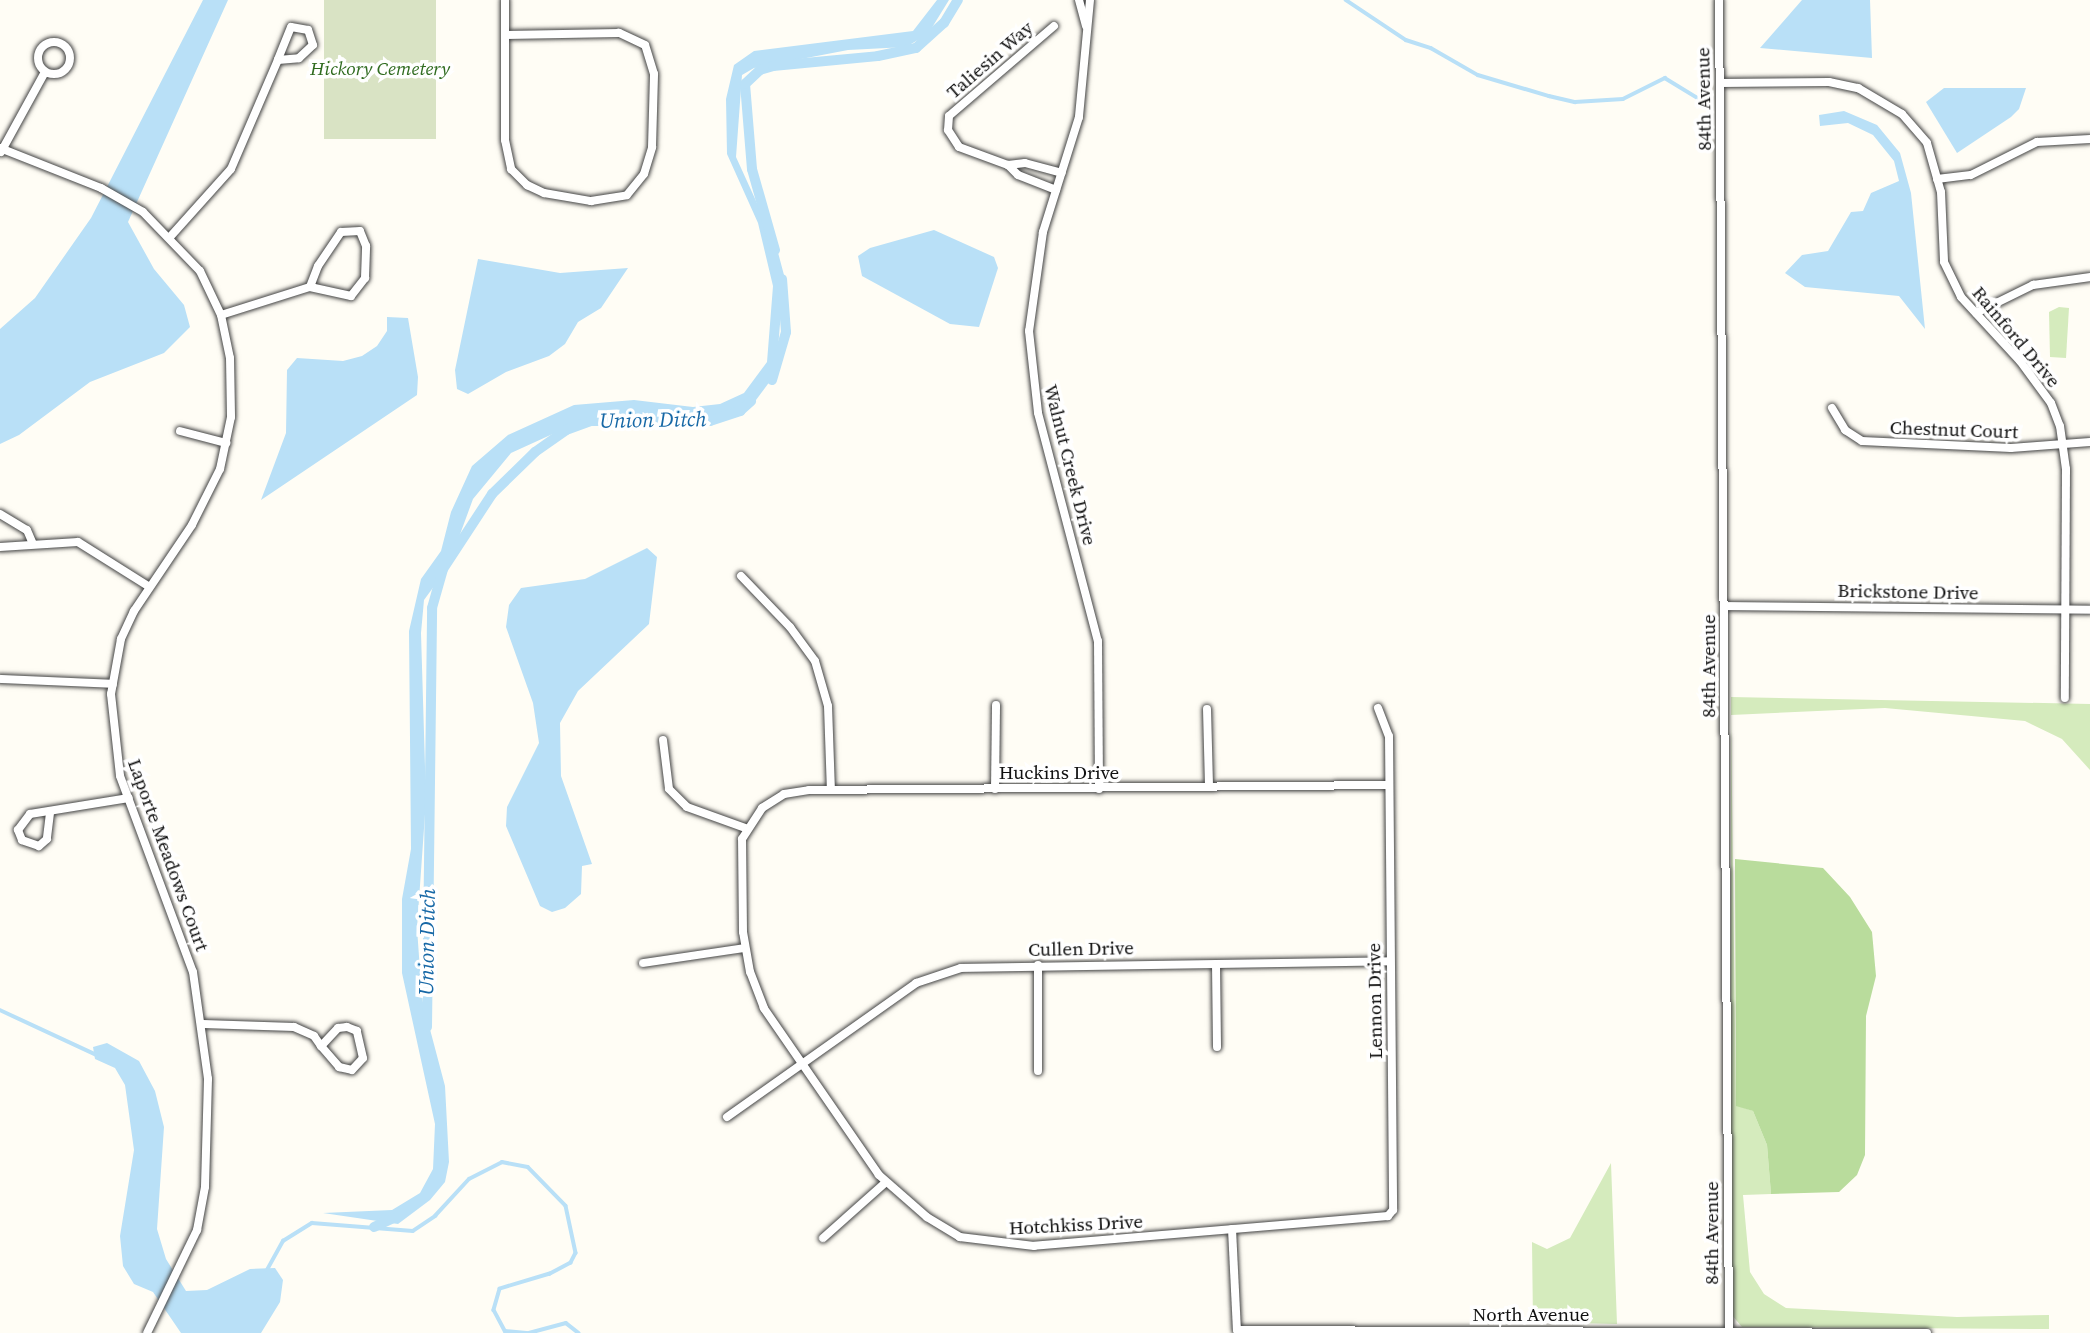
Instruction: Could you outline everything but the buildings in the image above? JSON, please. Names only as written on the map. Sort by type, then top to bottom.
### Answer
[{"type":"street","points":[[505,0],[505,140],[511,169],[527,185],[544,193],[591,201],[627,195],[644,174],[652,147],[654,74],[645,45],[619,33],[506,35]]},
{"type":"street","name":"Walnut Creek Drive","points":[[1079,0],[1087,29]]},
{"type":"street","name":"Walnut Creek Drive","points":[[1090,0],[1079,117],[1056,190],[1032,285],[1031,370],[1038,413],[1093,611],[1098,641],[1099,789]]},
{"type":"street","name":"84th Avenue","points":[[1719,0],[1729,1331]]},
{"type":"street","name":"Taliesin Way","points":[[1054,26],[949,116],[950,139],[959,147],[1008,164],[1025,163],[1062,173]]},
{"type":"street","points":[[170,237],[231,169],[290,27],[308,30],[313,46],[299,58],[278,60]]},
{"type":"street","points":[[55,42],[65,47],[69,61],[64,70],[45,72],[38,64],[41,48],[55,42]]},
{"type":"street","points":[[1,150],[45,72]]},
{"type":"street","name":"Rainford Drive","points":[[1720,83],[1829,82],[1870,93],[1902,114],[1927,143],[1937,179],[1944,262],[1961,297],[2051,402],[2064,447],[2065,698]]},
{"type":"street","points":[[1937,179],[1971,175],[2037,142],[2090,139]]},
{"type":"street","name":"Laporte Meadows Court","points":[[1,150],[101,188],[143,212],[200,271],[221,316],[230,358],[231,417],[220,469],[192,524],[148,586],[121,639],[113,684],[114,749],[128,798],[193,971],[203,1024],[208,1079],[205,1187],[191,1247],[148,1331]]},
{"type":"street","name":"Taliesin Way","points":[[1008,164],[1018,175],[1056,190]]},
{"type":"street","points":[[221,316],[310,288],[351,296],[365,278],[366,246],[360,230],[341,232],[318,266],[310,288]]},
{"type":"street","points":[[1976,313],[2033,285],[2090,277]]},
{"type":"street","name":"Chestnut Court","points":[[1832,408],[1845,430],[1862,441],[1902,446],[2064,447],[2090,442]]},
{"type":"street","points":[[180,431],[226,443]]},
{"type":"street","points":[[0,514],[27,530],[33,544]]},
{"type":"street","points":[[0,547],[78,542],[148,586]]},
{"type":"street","points":[[741,576],[790,627],[815,661],[828,706],[831,790]]},
{"type":"street","name":"Brickstone Drive","points":[[1725,606],[2090,610]]},
{"type":"street","points":[[0,679],[113,684]]},
{"type":"street","points":[[995,789],[996,705]]},
{"type":"street","name":"Lennon Drive","points":[[1378,708],[1388,736],[1393,1210],[1388,1216]]},
{"type":"street","points":[[1208,709],[1209,787]]},
{"type":"street","points":[[663,740],[669,789],[687,807],[746,828]]},
{"type":"street","name":"Huckins Drive","points":[[746,828],[762,808],[784,794],[831,790],[1388,785]]},
{"type":"street","points":[[50,813],[47,839],[39,846],[22,840],[18,830],[22,821],[30,814],[50,813],[128,798]]},
{"type":"street","name":"Hotchkiss Drive","points":[[746,828],[741,865],[744,948],[764,1008],[801,1065],[886,1182],[927,1217],[960,1237],[1004,1246],[1388,1216]]},
{"type":"street","points":[[643,963],[744,948]]},
{"type":"street","name":"Cullen Drive","points":[[726,1117],[916,983],[961,968],[1390,961]]},
{"type":"street","points":[[1216,964],[1217,1047]]},
{"type":"street","points":[[1038,965],[1038,1071]]},
{"type":"street","points":[[203,1024],[294,1027],[314,1036],[321,1046],[339,1067],[352,1070],[363,1058],[357,1031],[347,1027],[338,1028],[321,1046]]},
{"type":"street","points":[[823,1238],[886,1182]]},
{"type":"street","name":"North Avenue","points":[[1232,1229],[1237,1330],[1927,1333]]},
{"type":"green space","name":"Hickory Cemetery","points":[[324,0],[436,0],[436,139],[324,139]]},
{"type":"green space","points":[[2059,307],[2069,308],[2066,358],[2050,357],[2049,312]]},
{"type":"green space","points":[[1731,697],[2090,704],[2090,770],[2062,739],[2025,721],[1885,708],[1731,715]]},
{"type":"green space","points":[[1731,715],[1736,1105],[1753,1111],[1767,1145],[1771,1194],[1743,1195],[1750,1272],[1764,1294],[1786,1308],[1957,1317],[2049,1315],[2049,1329],[1742,1327],[1731,1314]]},
{"type":"green space","points":[[1735,859],[1823,868],[1850,897],[1872,932],[1876,976],[1866,1016],[1865,1155],[1857,1175],[1839,1192],[1771,1194],[1767,1145],[1753,1111],[1736,1106]]},
{"type":"green space","points":[[1611,1163],[1617,1324],[1533,1322],[1532,1242],[1547,1249],[1570,1238]]},
{"type":"water","points":[[203,0],[228,0],[128,222],[154,269],[184,305],[190,327],[164,353],[90,382],[19,435],[0,444],[0,329],[35,298],[91,218]]},
{"type":"water","points":[[937,0],[949,0],[928,34],[906,47],[848,50],[754,68],[742,75],[736,157],[776,245],[784,275],[776,373],[756,400],[746,408],[698,422],[623,417],[579,422],[511,453],[473,499],[448,567],[424,600],[421,633],[426,800],[417,928],[422,999],[445,1086],[449,1162],[445,1182],[430,1200],[398,1224],[323,1213],[392,1210],[420,1193],[433,1169],[435,1124],[402,973],[402,899],[411,849],[409,631],[421,579],[441,551],[451,512],[472,466],[508,435],[574,405],[634,400],[693,407],[720,404],[744,393],[767,362],[773,286],[758,223],[727,154],[726,99],[734,65],[754,51],[913,31]]},
{"type":"water","points":[[1802,0],[1870,0],[1872,58],[1760,48]]},
{"type":"water","points":[[1944,88],[2026,88],[2019,109],[2011,117],[1957,153],[1926,102]]},
{"type":"water","points":[[1844,111],[1877,125],[1900,153],[1911,193],[1925,329],[1899,296],[1805,287],[1785,273],[1802,255],[1828,251],[1851,212],[1863,211],[1871,193],[1899,181],[1894,161],[1873,135],[1848,123],[1820,126],[1819,115]]},
{"type":"water","points":[[934,230],[994,257],[998,268],[979,327],[950,324],[862,276],[858,256],[870,248]]},
{"type":"water","points":[[478,259],[560,273],[628,268],[601,308],[578,322],[565,344],[549,356],[506,372],[468,394],[457,389],[455,370]]},
{"type":"water","points":[[387,317],[408,318],[418,377],[417,395],[261,500],[286,433],[287,370],[297,358],[343,361],[362,356],[377,346],[387,331]]},
{"type":"water","points":[[647,548],[657,557],[649,624],[578,691],[560,723],[561,776],[592,864],[582,866],[581,894],[565,908],[552,912],[540,906],[506,826],[507,807],[539,743],[533,703],[506,627],[509,605],[521,588],[585,579]]},
{"type":"water","points":[[107,1043],[139,1061],[155,1091],[164,1127],[157,1229],[166,1259],[186,1291],[207,1290],[250,1269],[275,1268],[283,1280],[280,1302],[261,1333],[181,1333],[153,1292],[134,1284],[123,1266],[120,1236],[134,1150],[125,1085],[115,1068],[95,1059],[93,1047]]},
{"type":"waterway","name":"Union Ditch","points":[[775,250],[752,169],[745,84],[760,70],[773,66],[878,56],[916,48],[944,23],[958,0]]},
{"type":"waterway","points":[[1346,0],[1406,40],[1431,48],[1478,75],[1549,96],[1575,102],[1623,99],[1665,78],[1701,100]]},
{"type":"waterway","name":"Union Ditch","points":[[772,380],[786,332],[782,279]]},
{"type":"waterway","name":"Union Ditch","points":[[427,1027],[432,608],[443,569],[492,494],[535,452],[566,430],[591,421],[710,421],[740,411],[751,401]]},
{"type":"waterway","points":[[0,1010],[99,1056]]},
{"type":"waterway","points":[[267,1270],[283,1241],[312,1223],[413,1231],[435,1216],[469,1179],[502,1162],[528,1167],[566,1206],[576,1253],[571,1263],[550,1274],[500,1289],[494,1310],[505,1331],[529,1333],[566,1323],[579,1333]]},
{"type":"waterway","name":"Union Ditch","points":[[374,1227],[393,1218]]}]
